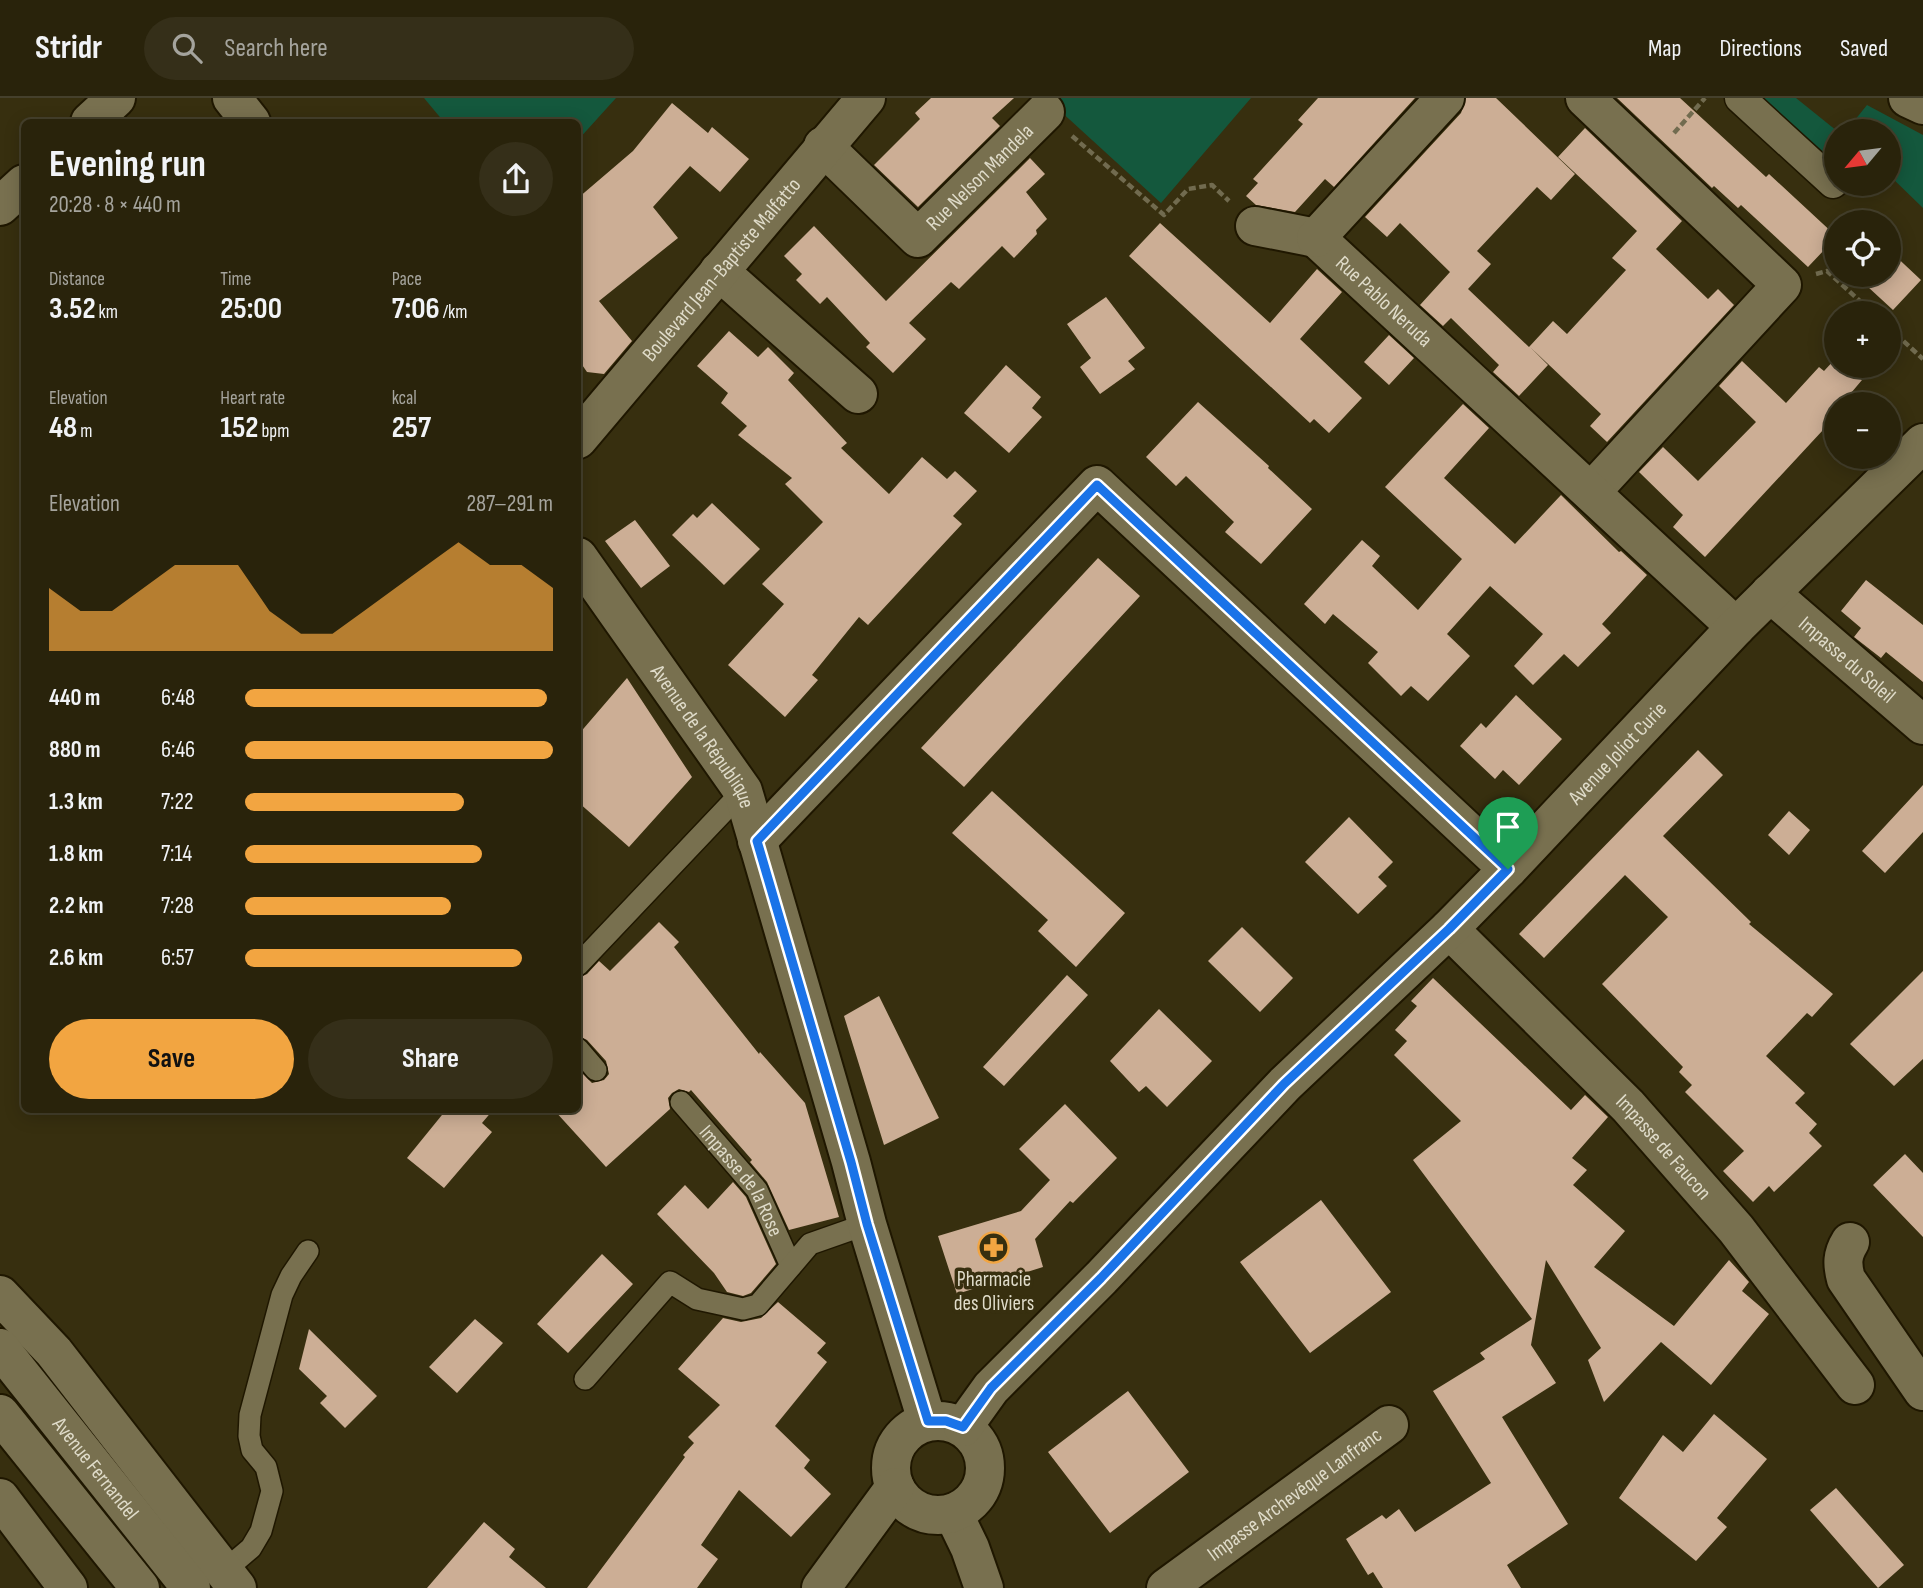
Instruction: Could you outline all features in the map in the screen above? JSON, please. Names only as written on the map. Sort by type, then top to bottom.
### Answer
[{"type":"street","points":[[93,119],[116,98]]},
{"type":"street","points":[[232,98],[249,119]]},
{"type":"street","name":"Boulevard Jean-Baptiste Malfatto","points":[[581,435],[866,98]]},
{"type":"street","name":"Rue Pablo Neruda","points":[[1445,98],[1316,238],[1736,627]]},
{"type":"street","points":[[1585,98],[1782,285],[1591,492]]},
{"type":"street","points":[[1740,98],[1824,175]]},
{"type":"street","points":[[1908,98],[1923,105]]},
{"type":"street","name":"Rue Nelson Mandela","points":[[823,146],[918,238],[1045,112]]},
{"type":"street","points":[[0,206],[21,187]]},
{"type":"street","points":[[1255,226],[1316,238]]},
{"type":"street","points":[[719,271],[858,394]]},
{"type":"street","name":"Avenue Joliot Curie","points":[[945,1424],[991,1388],[1101,1278],[1284,1084],[1449,929],[1736,627],[1923,443]]},
{"type":"street","points":[[757,841],[1097,485],[1508,869]]},
{"type":"street","name":"Avenue de la République","points":[[581,560],[743,792],[848,1148],[867,1224],[945,1424]]},
{"type":"street","name":"Impasse du Soleil","points":[[1770,593],[1923,725]]},
{"type":"street","name":"Impasse de Faucon","points":[[1449,929],[1628,1106],[1736,1229],[1854,1385]]},
{"type":"street","points":[[1850,1242],[1843,1253],[1842,1267],[1846,1279],[1923,1391]]},
{"type":"street","points":[[0,1295],[54,1352],[217,1582]]},
{"type":"street","name":"Avenue Fernandel","points":[[0,1348],[217,1582]]},
{"type":"street","name":"Avenue Fernandel","points":[[0,1414],[140,1588]]},
{"type":"street","points":[[945,1424],[976,1440],[984,1456],[985,1474],[980,1491],[968,1504],[953,1513],[936,1515],[919,1511],[905,1501],[895,1487],[890,1471],[892,1454],[900,1439],[912,1427],[945,1424]]},
{"type":"street","name":"Impasse Archevêque Lanfranc","points":[[1166,1588],[1389,1425]]},
{"type":"street","points":[[821,1588],[895,1487]]},
{"type":"street","points":[[0,1498],[68,1588]]},
{"type":"street","points":[[953,1513],[970,1548],[984,1588]]},
{"type":"lane","points":[[581,962],[743,792]]},
{"type":"lane","points":[[581,1052],[596,1070]]},
{"type":"lane","name":"Impasse de la Rose","points":[[681,1102],[757,1190],[791,1266]]},
{"type":"lane","name":"Impasse de la Rose","points":[[585,1380],[670,1282],[697,1298],[743,1309],[758,1305],[810,1244],[867,1224]]},
{"type":"lane","points":[[217,1582],[251,1548],[261,1531],[272,1491],[266,1467],[252,1450],[249,1436],[250,1415],[282,1294],[308,1251]]},
{"type":"path","points":[[1045,112],[1164,215],[1188,189],[1212,185],[1255,226]]},
{"type":"path","points":[[1782,285],[1827,271],[1860,301]]},
{"type":"path","points":[[1901,339],[1923,359]]},
{"type":"green space","points":[[424,98],[616,98],[581,137],[581,119],[442,119]]},
{"type":"green space","points":[[1046,98],[1251,98],[1161,203]]},
{"type":"green space","points":[[1796,98],[1824,121],[1824,157],[1762,100]]},
{"type":"green space","points":[[1867,105],[1893,119],[1856,119]]},
{"type":"green space","points":[[1901,123],[1923,135],[1923,208],[1901,187]]},
{"type":"building","points":[[931,98],[1014,98],[992,118],[1000,126],[918,207],[874,165],[920,119],[915,113]]},
{"type":"building","points":[[1318,98],[1415,98],[1334,187],[1325,179],[1295,212],[1256,205],[1246,196],[1258,183],[1253,179],[1303,124],[1298,120]]},
{"type":"building","points":[[1466,98],[1496,98],[1575,174],[1551,200],[1537,187],[1477,251],[1491,264],[1468,289],[1529,347],[1553,321],[1567,334],[1626,270],[1612,258],[1637,231],[1558,157],[1585,128],[1682,221],[1656,249],[1708,299],[1718,289],[1734,305],[1607,442],[1590,426],[1601,414],[1530,347],[1548,365],[1519,396],[1493,372],[1499,365],[1451,318],[1443,326],[1420,305],[1450,272],[1400,223],[1387,237],[1365,217],[1461,113]]},
{"type":"building","points":[[1617,98],[1680,98],[1766,177],[1769,174],[1824,225],[1824,250],[1808,267],[1741,205],[1738,208],[1714,186],[1712,188]]},
{"type":"building","points":[[672,103],[708,133],[712,127],[749,159],[720,192],[690,166],[653,207],[678,238],[599,301],[632,341],[604,374],[587,372],[581,363],[581,195],[633,151]]},
{"type":"building","points":[[1030,158],[1045,174],[1026,192],[1047,219],[1014,258],[1002,246],[959,289],[951,282],[909,323],[926,339],[893,373],[866,347],[870,343],[827,297],[820,304],[796,280],[802,274],[784,256],[814,226],[886,301]]},
{"type":"building","points":[[1160,223],[1270,323],[1317,269],[1342,292],[1300,339],[1362,398],[1329,433],[1314,419],[1310,423],[1129,256]]},
{"type":"building","points":[[1901,261],[1921,280],[1901,301],[1883,301],[1868,287],[1901,287]]},
{"type":"building","points":[[1106,297],[1145,348],[1128,361],[1135,369],[1100,394],[1080,367],[1091,358],[1067,324]]},
{"type":"building","points":[[729,331],[758,357],[768,347],[794,373],[788,380],[847,443],[841,448],[889,494],[922,457],[947,479],[955,471],[977,491],[953,516],[962,524],[868,625],[859,617],[812,675],[818,680],[785,717],[728,665],[784,604],[762,584],[823,522],[785,484],[792,478],[738,435],[747,426],[721,403],[728,393],[697,366]]},
{"type":"building","points":[[1389,335],[1414,358],[1389,385],[1364,362]]},
{"type":"building","points":[[1742,361],[1786,403],[1819,367],[1824,371],[1824,378],[1862,380],[1852,392],[1824,392],[1824,429],[1705,557],[1673,527],[1683,515],[1639,472],[1663,447],[1698,481],[1756,422],[1719,386]]},
{"type":"building","points":[[1006,365],[1041,397],[1032,408],[1042,417],[1009,453],[964,413]]},
{"type":"building","points":[[1198,402],[1312,509],[1261,564],[1225,532],[1234,522],[1186,476],[1176,486],[1146,457]]},
{"type":"building","points":[[1463,404],[1489,428],[1444,478],[1515,544],[1561,495],[1619,552],[1647,575],[1602,624],[1611,633],[1578,667],[1564,654],[1533,685],[1514,666],[1543,634],[1490,586],[1447,634],[1470,656],[1428,701],[1411,686],[1401,696],[1368,663],[1378,652],[1333,614],[1325,624],[1304,604],[1362,540],[1380,556],[1372,566],[1418,610],[1462,559],[1385,487]]},
{"type":"building","points":[[712,503],[760,549],[724,585],[672,535],[693,514],[697,518]]},
{"type":"building","points":[[635,520],[670,566],[641,588],[605,541]]},
{"type":"building","points":[[1098,558],[1140,596],[964,787],[921,748]]},
{"type":"building","points":[[1866,580],[1923,625],[1923,682],[1886,652],[1881,658],[1854,637],[1861,628],[1841,611]]},
{"type":"building","points":[[627,678],[692,777],[629,847],[581,805],[581,732]]},
{"type":"building","points":[[1516,695],[1562,739],[1519,785],[1503,770],[1495,779],[1460,746],[1481,723],[1486,728]]},
{"type":"building","points":[[1698,750],[1723,775],[1663,836],[1751,922],[1749,924],[1833,994],[1812,1017],[1807,1013],[1766,1056],[1805,1093],[1795,1103],[1817,1124],[1809,1133],[1822,1146],[1774,1192],[1769,1186],[1753,1202],[1723,1171],[1744,1151],[1685,1092],[1692,1085],[1679,1072],[1683,1067],[1602,984],[1668,917],[1625,875],[1544,958],[1519,934]]},
{"type":"building","points":[[1923,785],[1923,832],[1885,873],[1862,851]]},
{"type":"building","points":[[992,791],[1125,913],[1076,967],[1038,931],[1048,920],[952,833]]},
{"type":"building","points":[[1789,811],[1810,830],[1789,855],[1768,835]]},
{"type":"building","points":[[1349,817],[1393,862],[1378,877],[1387,886],[1358,914],[1305,862]]},
{"type":"building","points":[[659,922],[679,942],[674,947],[759,1054],[760,1052],[805,1103],[839,1217],[789,1230],[767,1182],[750,1162],[752,1160],[691,1090],[689,1092],[679,1089],[672,1093],[668,1098],[670,1109],[606,1167],[557,1113],[581,1113],[581,1072],[592,1083],[604,1080],[609,1074],[606,1061],[587,1040],[581,1037],[581,977],[599,961],[610,971]]},
{"type":"building","points":[[1242,927],[1293,978],[1260,1012],[1208,961]]},
{"type":"building","points":[[1923,971],[1923,1059],[1894,1086],[1850,1044]]},
{"type":"building","points":[[1067,975],[1088,995],[1004,1086],[983,1067]]},
{"type":"building","points":[[1433,978],[1571,1110],[1585,1095],[1608,1117],[1572,1158],[1587,1170],[1573,1185],[1625,1231],[1594,1267],[1674,1326],[1729,1260],[1749,1282],[1742,1291],[1769,1314],[1711,1385],[1661,1342],[1604,1402],[1588,1360],[1601,1348],[1546,1260],[1531,1345],[1556,1383],[1502,1417],[1568,1524],[1507,1565],[1521,1588],[1383,1588],[1373,1572],[1368,1575],[1346,1539],[1382,1515],[1386,1519],[1399,1509],[1415,1532],[1491,1483],[1433,1391],[1485,1359],[1480,1353],[1532,1319],[1413,1160],[1461,1121],[1394,1055],[1407,1041],[1395,1030],[1417,1006],[1411,1001]]},
{"type":"building","points":[[879,996],[939,1118],[884,1145],[844,1016]]},
{"type":"building","points":[[1159,1009],[1212,1061],[1167,1107],[1146,1086],[1139,1092],[1110,1061]]},
{"type":"building","points":[[1065,1104],[1117,1158],[1073,1203],[1070,1201],[1035,1239],[1043,1267],[957,1294],[938,1236],[1021,1211],[1050,1180],[1019,1149]]},
{"type":"building","points":[[444,1113],[490,1113],[482,1123],[492,1132],[444,1188],[407,1158]]},
{"type":"building","points":[[1905,1154],[1923,1173],[1923,1237],[1873,1185]]},
{"type":"building","points":[[733,1182],[746,1197],[776,1264],[751,1293],[743,1296],[727,1292],[714,1273],[657,1214],[685,1185],[708,1209]]},
{"type":"building","points":[[1321,1200],[1391,1292],[1310,1353],[1240,1262]]},
{"type":"building","points":[[602,1254],[633,1284],[568,1353],[537,1324]]},
{"type":"building","points":[[778,1302],[826,1343],[817,1353],[827,1362],[775,1426],[810,1460],[804,1468],[831,1494],[791,1537],[739,1490],[701,1545],[718,1559],[697,1588],[587,1588],[685,1457],[683,1455],[694,1443],[688,1437],[720,1405],[678,1369],[723,1318],[741,1322],[761,1318]]},
{"type":"building","points":[[475,1319],[503,1343],[457,1393],[429,1367]]},
{"type":"building","points":[[309,1329],[377,1396],[345,1428],[320,1403],[327,1396],[299,1369]]},
{"type":"building","points":[[1128,1391],[1189,1472],[1110,1533],[1048,1452]]},
{"type":"building","points":[[1714,1414],[1767,1459],[1717,1518],[1727,1527],[1696,1561],[1619,1498],[1663,1435],[1683,1452]]},
{"type":"building","points":[[1836,1488],[1904,1565],[1878,1588],[1810,1510]]},
{"type":"building","points":[[484,1522],[515,1549],[509,1557],[546,1588],[427,1588]]},
{"type":"place","name":"Pharmacie des Oliviers","points":[[994,1247]]},
{"type":"route","points":[[1097,485],[1508,869],[1449,929],[1284,1084],[1101,1278],[991,1388],[963,1427],[946,1421],[928,1421],[867,1224],[757,841],[1097,485]]}]
